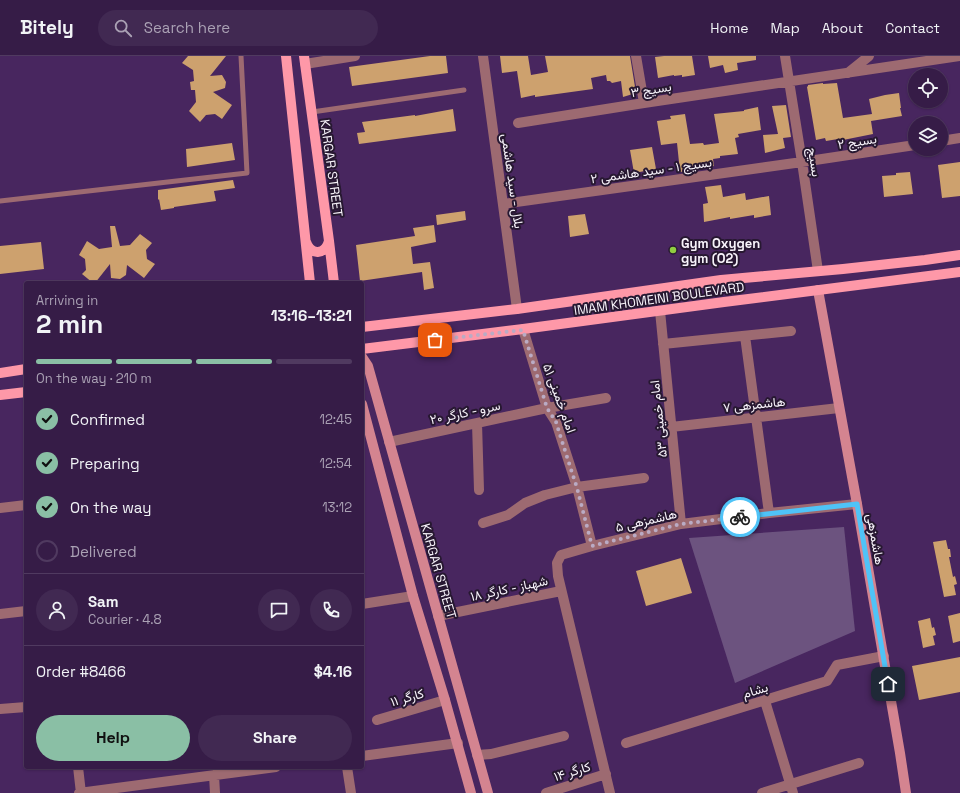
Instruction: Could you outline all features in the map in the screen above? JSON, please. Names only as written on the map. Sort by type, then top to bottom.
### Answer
[{"type":"main road","points":[[286,56],[310,281]]},
{"type":"main road","name":"KARGAR STREET","points":[[305,60],[334,281]]},
{"type":"main road","points":[[306,242],[312,251],[318,252],[323,250],[329,241]]},
{"type":"main road","name":"IMAM KHOMEINI BOULEVARD","points":[[364,327],[517,309],[721,280],[925,260],[960,255]]},
{"type":"main road","name":"IMAM KHOMEINI BOULEVARD","points":[[364,349],[523,330],[724,302],[960,272]]},
{"type":"main road","name":"هاشمزهی","points":[[818,290],[884,656],[906,793]]},
{"type":"main road","name":"KARGAR STREET","points":[[364,360],[368,366],[488,793]]},
{"type":"main road","points":[[0,373],[24,369]]},
{"type":"main road","points":[[0,395],[24,392]]},
{"type":"main road","points":[[364,412],[413,596],[458,743],[471,793]]},
{"type":"main road","points":[[413,596],[431,591]]},
{"type":"street","points":[[305,60],[354,56]]},
{"type":"street","name":"بلال - سید هاشمی","points":[[483,56],[517,309]]},
{"type":"street","points":[[636,56],[644,103]]},
{"type":"street","name":"بسیج","points":[[785,56],[818,271]]},
{"type":"street","points":[[848,73],[869,56]]},
{"type":"street","name":"بسیج ۳","points":[[518,123],[960,56]]},
{"type":"street","points":[[948,140],[960,138]]},
{"type":"street","name":"بسیج ۲","points":[[802,162],[908,146]]},
{"type":"street","name":"بسیج ۱ - سید هاشمی ۲","points":[[502,204],[802,162]]},
{"type":"street","name":"امام خمینی ۵۳","points":[[660,311],[681,524]]},
{"type":"street","name":"امام خمینی ۵۱","points":[[523,330],[547,408],[556,422],[577,488],[592,546]]},
{"type":"street","points":[[663,344],[791,331]]},
{"type":"street","points":[[745,336],[769,513]]},
{"type":"street","name":"سرو - کارگر ۲۰","points":[[389,442],[547,408],[606,398]]},
{"type":"street","name":"هاشمزهی ۷","points":[[672,427],[839,408]]},
{"type":"street","points":[[477,423],[479,490]]},
{"type":"street","points":[[483,523],[508,515],[525,503],[545,495],[577,488],[644,478]]},
{"type":"street","points":[[0,508],[24,504]]},
{"type":"street","name":"هاشمزهی ۵","points":[[561,591],[557,564],[561,555],[681,524],[857,504]]},
{"type":"street","points":[[561,591],[610,793]]},
{"type":"street","name":"شهباز - کارگر ۱۸","points":[[438,616],[561,591]]},
{"type":"street","points":[[364,604],[413,596]]},
{"type":"street","points":[[0,614],[24,611]]},
{"type":"street","name":"بشام","points":[[626,742],[827,681],[837,665],[884,656]]},
{"type":"street","name":"کارگر ۱۱","points":[[377,720],[445,700]]},
{"type":"street","points":[[765,701],[792,789]]},
{"type":"street","points":[[0,709],[24,707]]},
{"type":"street","points":[[477,755],[491,754],[564,736]]},
{"type":"street","points":[[364,756],[458,743]]},
{"type":"street","points":[[762,793],[792,789],[859,763]]},
{"type":"street","points":[[78,769],[81,793],[250,769]]},
{"type":"street","points":[[347,769],[351,793]]},
{"type":"street","name":"کارگر ۱۴","points":[[546,793],[606,774]]},
{"type":"street","points":[[214,775],[215,793]]},
{"type":"lane","points":[[0,201],[247,173],[241,56]]},
{"type":"lane","points":[[312,112],[464,90]]},
{"type":"shaded area","points":[[844,527],[855,631],[735,683],[689,538]]},
{"type":"building","points":[[188,56],[226,56],[210,76],[222,75],[226,82],[225,88],[213,92],[232,105],[222,119],[215,114],[206,115],[200,122],[189,111],[196,102],[195,90],[191,90],[190,82],[194,81],[193,70],[182,63]]},
{"type":"building","points":[[430,56],[446,56],[448,73],[352,86],[349,67]]},
{"type":"building","points":[[500,56],[528,56],[531,75],[548,72],[545,56],[630,56],[636,93],[623,97],[621,81],[612,83],[607,81],[606,75],[591,78],[593,89],[535,97],[535,95],[521,98],[517,71],[502,73]]},
{"type":"building","points":[[692,56],[695,75],[682,77],[682,75],[674,75],[658,78],[655,57]]},
{"type":"building","points":[[708,56],[756,56],[756,60],[737,63],[738,70],[725,73],[723,65],[710,68]]},
{"type":"building","points":[[837,83],[843,118],[872,114],[869,99],[899,93],[902,116],[871,121],[873,134],[838,141],[838,139],[826,141],[825,138],[816,140],[807,87],[808,85]]},
{"type":"building","points":[[786,105],[791,137],[783,138],[785,148],[765,153],[763,135],[778,134],[772,106]]},
{"type":"building","points":[[758,107],[761,130],[738,134],[739,137],[735,138],[738,154],[720,156],[720,158],[713,159],[714,166],[703,168],[703,165],[688,168],[688,171],[680,172],[677,143],[661,145],[657,121],[671,119],[670,116],[685,114],[690,144],[703,143],[704,145],[719,143],[714,114],[744,111]]},
{"type":"building","points":[[453,109],[456,131],[359,144],[357,133],[365,132],[362,122],[415,116]]},
{"type":"building","points":[[232,143],[235,160],[187,167],[186,149]]},
{"type":"building","points":[[652,147],[656,169],[634,173],[630,150]]},
{"type":"building","points":[[960,162],[960,196],[942,198],[938,165]]},
{"type":"building","points":[[910,172],[913,194],[884,197],[882,176]]},
{"type":"building","points":[[233,180],[235,188],[214,191],[216,201],[161,210],[159,199],[158,200],[158,190]]},
{"type":"building","points":[[721,185],[723,197],[745,193],[746,200],[769,196],[771,215],[754,218],[754,215],[730,219],[730,217],[704,222],[703,204],[708,203],[705,187]]},
{"type":"building","points":[[465,211],[466,220],[437,225],[436,215]]},
{"type":"building","points":[[585,214],[589,234],[570,237],[568,216]]},
{"type":"building","points":[[434,225],[436,242],[411,247],[413,264],[430,262],[434,288],[424,290],[422,272],[360,281],[356,245],[415,236],[413,228]]},
{"type":"building","points":[[110,226],[115,226],[120,246],[130,245],[140,234],[152,243],[146,250],[147,259],[155,264],[144,278],[127,265],[126,275],[120,279],[111,278],[110,264],[97,281],[91,281],[82,274],[86,270],[85,259],[79,255],[87,241],[99,249],[112,247]]},
{"type":"building","points":[[41,242],[44,269],[0,274],[0,246]]},
{"type":"building","points":[[946,540],[948,549],[950,549],[951,557],[949,557],[953,577],[955,576],[957,584],[954,585],[956,595],[944,597],[933,542]]},
{"type":"building","points":[[681,558],[692,593],[646,606],[636,571]]},
{"type":"building","points":[[960,613],[960,641],[953,643],[948,616]]},
{"type":"building","points":[[930,618],[932,628],[934,627],[936,635],[933,636],[935,645],[923,648],[918,621]]},
{"type":"building","points":[[960,657],[960,692],[919,700],[912,666]]},
{"type":"way so far","points":[[435,340],[523,330],[547,408],[556,422],[577,488],[592,546],[681,524],[740,517]]},
{"type":"place","name":"Gym Oxygen gym (O2)","points":[[673,250]]},
{"type":"route","points":[[740,517],[857,504],[888,684]]}]
